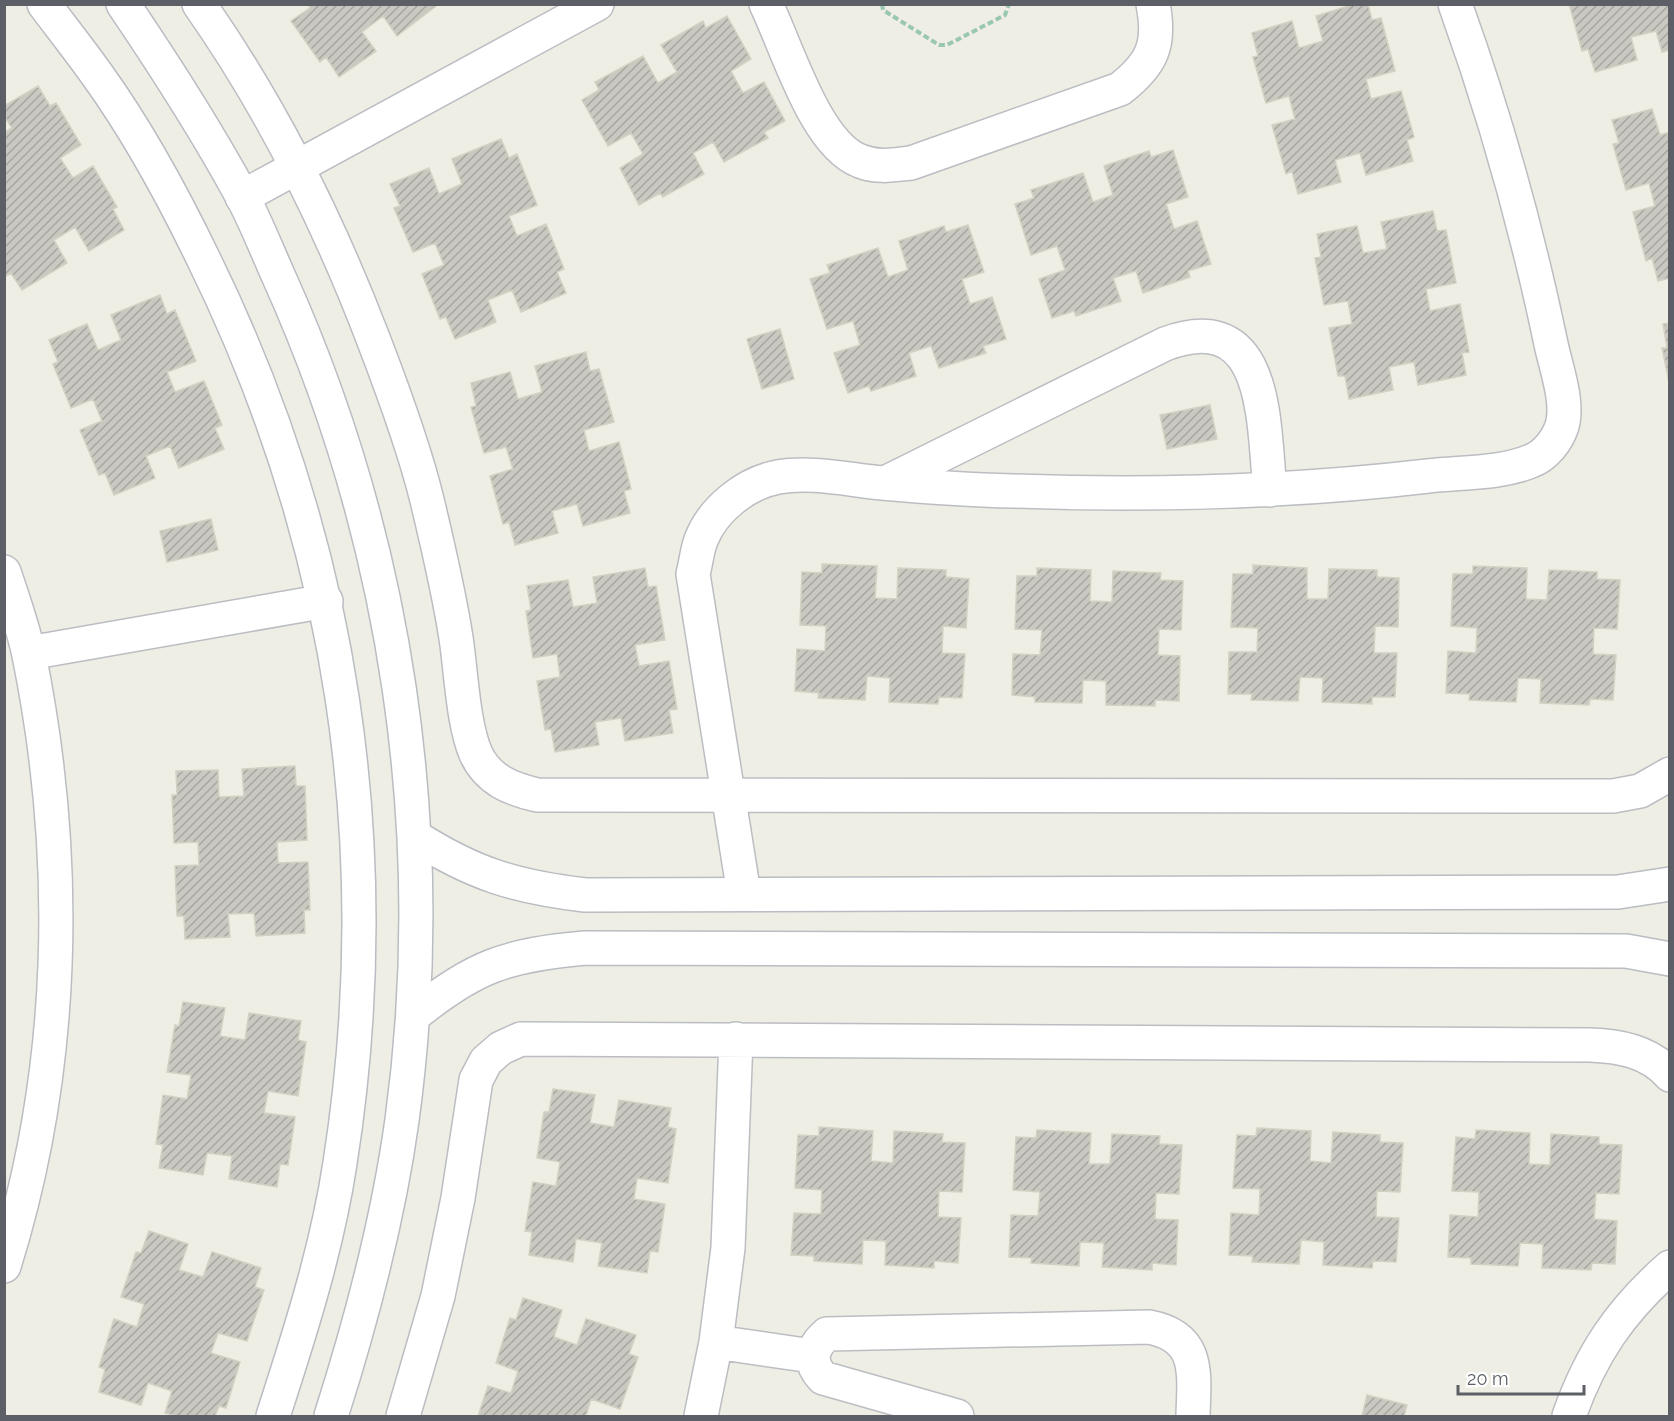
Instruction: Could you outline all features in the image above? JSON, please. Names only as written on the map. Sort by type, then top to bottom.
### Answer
[{"type":"street","points":[[44,4],[100,78],[175,201],[238,329],[289,463],[326,601],[350,741],[360,882],[356,1024],[340,1165],[310,1303],[273,1416]]},
{"type":"street","points":[[123,4],[176,81],[242,197],[311,349],[363,507],[398,670],[414,836],[416,926],[412,1016],[402,1120],[384,1224],[360,1326],[331,1416]]},
{"type":"street","points":[[199,4],[225,41],[298,167],[348,273],[394,395],[426,497],[452,612],[476,754],[491,775],[513,789],[537,795],[1613,796],[1640,791],[1670,774]]},
{"type":"street","points":[[242,197],[597,4]]},
{"type":"street","points":[[766,4],[821,126],[837,147],[859,161],[885,167],[911,163],[1120,89],[1140,73],[1153,52],[1158,27],[1153,4]]},
{"type":"street","points":[[744,894],[693,574],[701,540],[719,511],[746,489],[778,477],[813,476],[884,483],[1071,492],[1270,490],[1391,481],[1511,467],[1534,461],[1552,446],[1562,424],[1563,401],[1534,266],[1505,155],[1455,4]]},
{"type":"street","points":[[884,483],[1165,345],[1188,336],[1213,336],[1235,348],[1251,366],[1259,389],[1270,490]]},
{"type":"street","points":[[4,572],[29,653],[51,797],[58,934],[48,1072],[23,1207],[4,1266]]},
{"type":"street","points":[[29,653],[326,601]]},
{"type":"street","points":[[414,836],[451,860],[493,878],[537,890],[585,895],[1618,892],[1670,884]]},
{"type":"street","points":[[585,895],[585,948]]},
{"type":"street","points":[[412,1016],[445,989],[486,967],[531,953],[585,948],[1626,951],[1670,958]]},
{"type":"street","points":[[403,1416],[438,1296],[458,1198],[476,1080],[486,1061],[501,1048],[521,1039],[1616,1046],[1641,1054],[1670,1075]]},
{"type":"street","points":[[701,1416],[716,1342],[728,1248],[736,1039]]},
{"type":"street","points":[[1569,1416],[1596,1352],[1646,1287],[1670,1267]]},
{"type":"street","points":[[957,1416],[823,1378],[814,1368],[812,1356],[817,1342],[827,1334],[1149,1327],[1164,1330],[1177,1338],[1188,1350],[1194,1365],[1193,1416]]},
{"type":"street","points":[[716,1342],[812,1356]]},
{"type":"path","points":[[882,4],[883,10],[939,45],[948,45],[1005,15],[1009,4]]},
{"type":"building","points":[[308,4],[435,4],[436,6],[397,36],[383,16],[362,32],[376,51],[339,77],[326,57],[320,62],[291,21],[310,8]]},
{"type":"building","points":[[1355,4],[1368,4],[1372,20],[1381,18],[1395,71],[1366,79],[1371,99],[1401,91],[1414,137],[1407,140],[1413,161],[1366,175],[1360,153],[1335,160],[1341,182],[1298,194],[1292,171],[1286,174],[1272,125],[1295,119],[1289,96],[1266,103],[1253,57],[1258,56],[1252,33],[1292,21],[1299,48],[1323,41],[1316,16]]},
{"type":"building","points":[[1569,4],[1670,4],[1670,50],[1662,52],[1656,31],[1631,37],[1637,60],[1595,72],[1588,49],[1582,51]]},
{"type":"building","points":[[727,16],[751,59],[731,71],[743,93],[764,82],[785,121],[764,132],[768,138],[724,162],[713,142],[693,153],[704,174],[663,197],[660,193],[639,205],[620,168],[643,154],[631,133],[608,146],[582,100],[599,90],[595,82],[643,56],[658,83],[677,72],[661,45],[703,21],[706,28]]},
{"type":"building","points":[[38,86],[50,106],[56,103],[81,145],[60,158],[73,178],[93,166],[117,207],[113,209],[124,230],[89,251],[75,227],[54,240],[67,263],[22,290],[11,273],[4,277],[4,133],[12,128],[4,116],[4,106]]},
{"type":"building","points":[[1652,109],[1660,135],[1670,132],[1670,278],[1658,281],[1652,258],[1646,261],[1633,212],[1655,206],[1649,183],[1626,190],[1613,144],[1619,143],[1612,120]]},
{"type":"building","points":[[501,139],[509,158],[517,154],[537,205],[509,216],[517,236],[546,224],[564,269],[557,272],[566,293],[521,312],[512,290],[488,300],[496,322],[455,339],[446,317],[440,319],[422,274],[444,265],[435,243],[413,252],[394,208],[400,206],[390,184],[429,168],[439,194],[462,184],[452,159]]},
{"type":"building","points":[[1173,150],[1188,197],[1166,204],[1174,229],[1197,221],[1211,264],[1188,271],[1190,277],[1143,293],[1136,271],[1113,278],[1121,301],[1076,316],[1074,311],[1052,318],[1039,279],[1065,270],[1057,246],[1031,255],[1015,204],[1034,198],[1031,190],[1083,173],[1093,202],[1113,195],[1104,166],[1149,151],[1151,157]]},
{"type":"building","points":[[1433,211],[1437,231],[1446,230],[1456,283],[1426,289],[1430,311],[1460,304],[1469,352],[1462,353],[1466,375],[1418,385],[1414,362],[1389,367],[1393,390],[1349,399],[1345,376],[1338,376],[1329,328],[1352,324],[1348,301],[1324,305],[1315,258],[1321,257],[1317,234],[1357,226],[1363,253],[1387,249],[1381,222]]},
{"type":"building","points":[[968,225],[984,272],[962,279],[970,304],[992,297],[1006,339],[983,346],[986,353],[939,368],[931,346],[909,353],[916,376],[871,391],[869,386],[848,393],[834,353],[860,345],[853,321],[827,329],[810,279],[830,273],[827,265],[878,248],[888,277],[908,270],[899,241],[944,226],[946,232]]},
{"type":"building","points":[[160,295],[167,314],[175,310],[196,361],[167,372],[175,392],[204,381],[222,425],[215,428],[224,449],[179,468],[170,446],[146,456],[155,478],[114,495],[105,473],[99,475],[80,430],[102,421],[93,399],[71,408],[53,364],[58,362],[49,340],[87,324],[98,350],[121,340],[111,315]]},
{"type":"building","points":[[1670,323],[1670,387],[1662,348],[1667,348],[1663,324]]},
{"type":"building","points":[[780,329],[794,379],[762,389],[747,339]]},
{"type":"building","points":[[586,352],[590,371],[599,369],[614,422],[584,430],[589,451],[619,442],[631,489],[624,491],[630,513],[583,526],[577,504],[552,511],[558,533],[515,545],[509,522],[503,524],[490,476],[513,469],[506,447],[484,453],[471,407],[476,406],[471,383],[510,372],[518,399],[542,392],[535,366]]},
{"type":"building","points":[[1210,405],[1217,439],[1167,449],[1160,415]]},
{"type":"building","points":[[211,519],[218,550],[167,562],[160,531]]},
{"type":"building","points":[[822,564],[877,566],[875,598],[897,599],[898,568],[946,570],[946,577],[969,579],[966,628],[943,626],[942,653],[965,654],[962,698],[939,697],[938,704],[889,702],[890,678],[867,676],[865,700],[818,698],[819,693],[795,691],[797,649],[825,651],[826,626],[800,625],[802,572],[822,573]]},
{"type":"building","points":[[1253,565],[1307,568],[1307,599],[1328,599],[1329,569],[1377,570],[1377,577],[1399,578],[1398,627],[1375,626],[1374,653],[1397,653],[1395,697],[1372,697],[1372,704],[1322,702],[1323,678],[1300,677],[1298,701],[1251,700],[1252,694],[1228,694],[1229,652],[1257,652],[1258,628],[1231,627],[1233,574],[1253,574]]},
{"type":"building","points":[[1473,566],[1527,568],[1526,599],[1547,600],[1549,570],[1597,572],[1597,579],[1620,580],[1617,629],[1594,628],[1593,654],[1616,655],[1613,700],[1590,699],[1589,705],[1540,703],[1541,679],[1518,678],[1516,702],[1469,700],[1470,694],[1446,693],[1448,651],[1476,653],[1477,628],[1451,626],[1453,574],[1473,574]]},
{"type":"building","points":[[645,568],[648,587],[656,586],[665,640],[635,645],[639,666],[669,661],[677,709],[669,710],[673,733],[625,741],[621,718],[595,722],[599,745],[555,752],[551,729],[545,730],[537,681],[560,677],[557,654],[533,658],[526,611],[531,610],[527,586],[568,580],[573,607],[597,603],[593,577]]},
{"type":"building","points":[[1037,568],[1091,570],[1090,601],[1112,602],[1113,571],[1161,573],[1160,580],[1183,581],[1181,630],[1159,629],[1158,655],[1180,656],[1179,701],[1155,700],[1155,706],[1106,705],[1106,681],[1083,680],[1082,703],[1035,702],[1035,697],[1012,695],[1013,654],[1040,655],[1042,630],[1015,629],[1017,576],[1037,576]]},
{"type":"building","points":[[295,766],[296,786],[305,786],[307,840],[277,842],[278,863],[308,862],[310,910],[304,910],[305,933],[256,936],[254,913],[228,914],[230,937],[185,939],[184,916],[177,916],[175,866],[199,865],[198,842],[174,843],[172,795],[177,795],[176,771],[218,770],[219,797],[244,796],[242,769]]},
{"type":"building","points":[[183,1002],[225,1008],[220,1036],[245,1040],[249,1013],[301,1021],[298,1040],[306,1042],[298,1096],[268,1091],[264,1113],[295,1117],[288,1165],[280,1164],[277,1187],[229,1179],[232,1156],[207,1153],[203,1175],[159,1168],[163,1145],[156,1144],[163,1095],[187,1099],[191,1075],[167,1072],[175,1025],[179,1026]]},
{"type":"building","points":[[553,1089],[595,1095],[590,1123],[614,1127],[619,1100],[671,1108],[668,1127],[676,1129],[668,1183],[637,1178],[634,1199],[665,1204],[658,1252],[650,1251],[647,1273],[598,1266],[602,1243],[576,1239],[573,1262],[529,1255],[532,1232],[525,1231],[533,1182],[556,1186],[560,1162],[537,1158],[544,1112],[549,1112]]},
{"type":"building","points":[[819,1127],[873,1131],[871,1161],[893,1163],[894,1131],[943,1134],[942,1142],[965,1143],[962,1192],[939,1191],[938,1217],[961,1218],[958,1263],[934,1261],[934,1268],[885,1265],[886,1241],[863,1240],[862,1264],[814,1261],[814,1256],[791,1255],[794,1213],[821,1214],[822,1190],[795,1188],[798,1135],[819,1136]]},
{"type":"building","points":[[1257,1128],[1311,1131],[1310,1161],[1331,1163],[1333,1132],[1380,1135],[1380,1142],[1403,1143],[1400,1192],[1377,1191],[1376,1217],[1399,1218],[1396,1262],[1373,1261],[1372,1268],[1323,1265],[1324,1242],[1301,1240],[1299,1264],[1252,1262],[1253,1256],[1229,1255],[1231,1213],[1259,1215],[1260,1189],[1233,1188],[1237,1135],[1256,1136]]},
{"type":"building","points":[[1037,1130],[1091,1133],[1089,1164],[1110,1164],[1112,1134],[1160,1136],[1159,1144],[1182,1145],[1179,1194],[1156,1193],[1155,1219],[1178,1220],[1176,1265],[1152,1263],[1152,1270],[1102,1267],[1104,1243],[1080,1242],[1079,1266],[1031,1263],[1032,1258],[1009,1257],[1011,1215],[1038,1216],[1040,1192],[1013,1190],[1016,1137],[1036,1138]]},
{"type":"building","points":[[1476,1130],[1530,1133],[1529,1164],[1550,1165],[1551,1134],[1599,1137],[1599,1144],[1622,1145],[1619,1194],[1596,1193],[1594,1219],[1617,1221],[1615,1264],[1592,1263],[1591,1270],[1542,1268],[1543,1244],[1520,1243],[1518,1266],[1471,1264],[1471,1258],[1448,1257],[1450,1215],[1478,1217],[1479,1192],[1452,1191],[1456,1137],[1475,1139]]},
{"type":"building","points":[[149,1231],[188,1244],[179,1270],[203,1277],[212,1252],[261,1268],[255,1287],[264,1290],[247,1341],[218,1333],[211,1353],[240,1362],[226,1408],[219,1406],[215,1416],[176,1416],[165,1413],[172,1391],[148,1383],[141,1405],[99,1392],[105,1369],[99,1367],[114,1319],[137,1327],[144,1304],[121,1297],[136,1252],[141,1253]]},
{"type":"building","points":[[523,1298],[562,1310],[554,1337],[577,1345],[586,1319],[636,1335],[629,1354],[638,1357],[620,1409],[591,1399],[586,1416],[478,1416],[488,1386],[511,1393],[518,1371],[496,1363],[510,1318],[516,1320]]},
{"type":"building","points":[[1367,1395],[1407,1405],[1404,1416],[1362,1416]]}]
